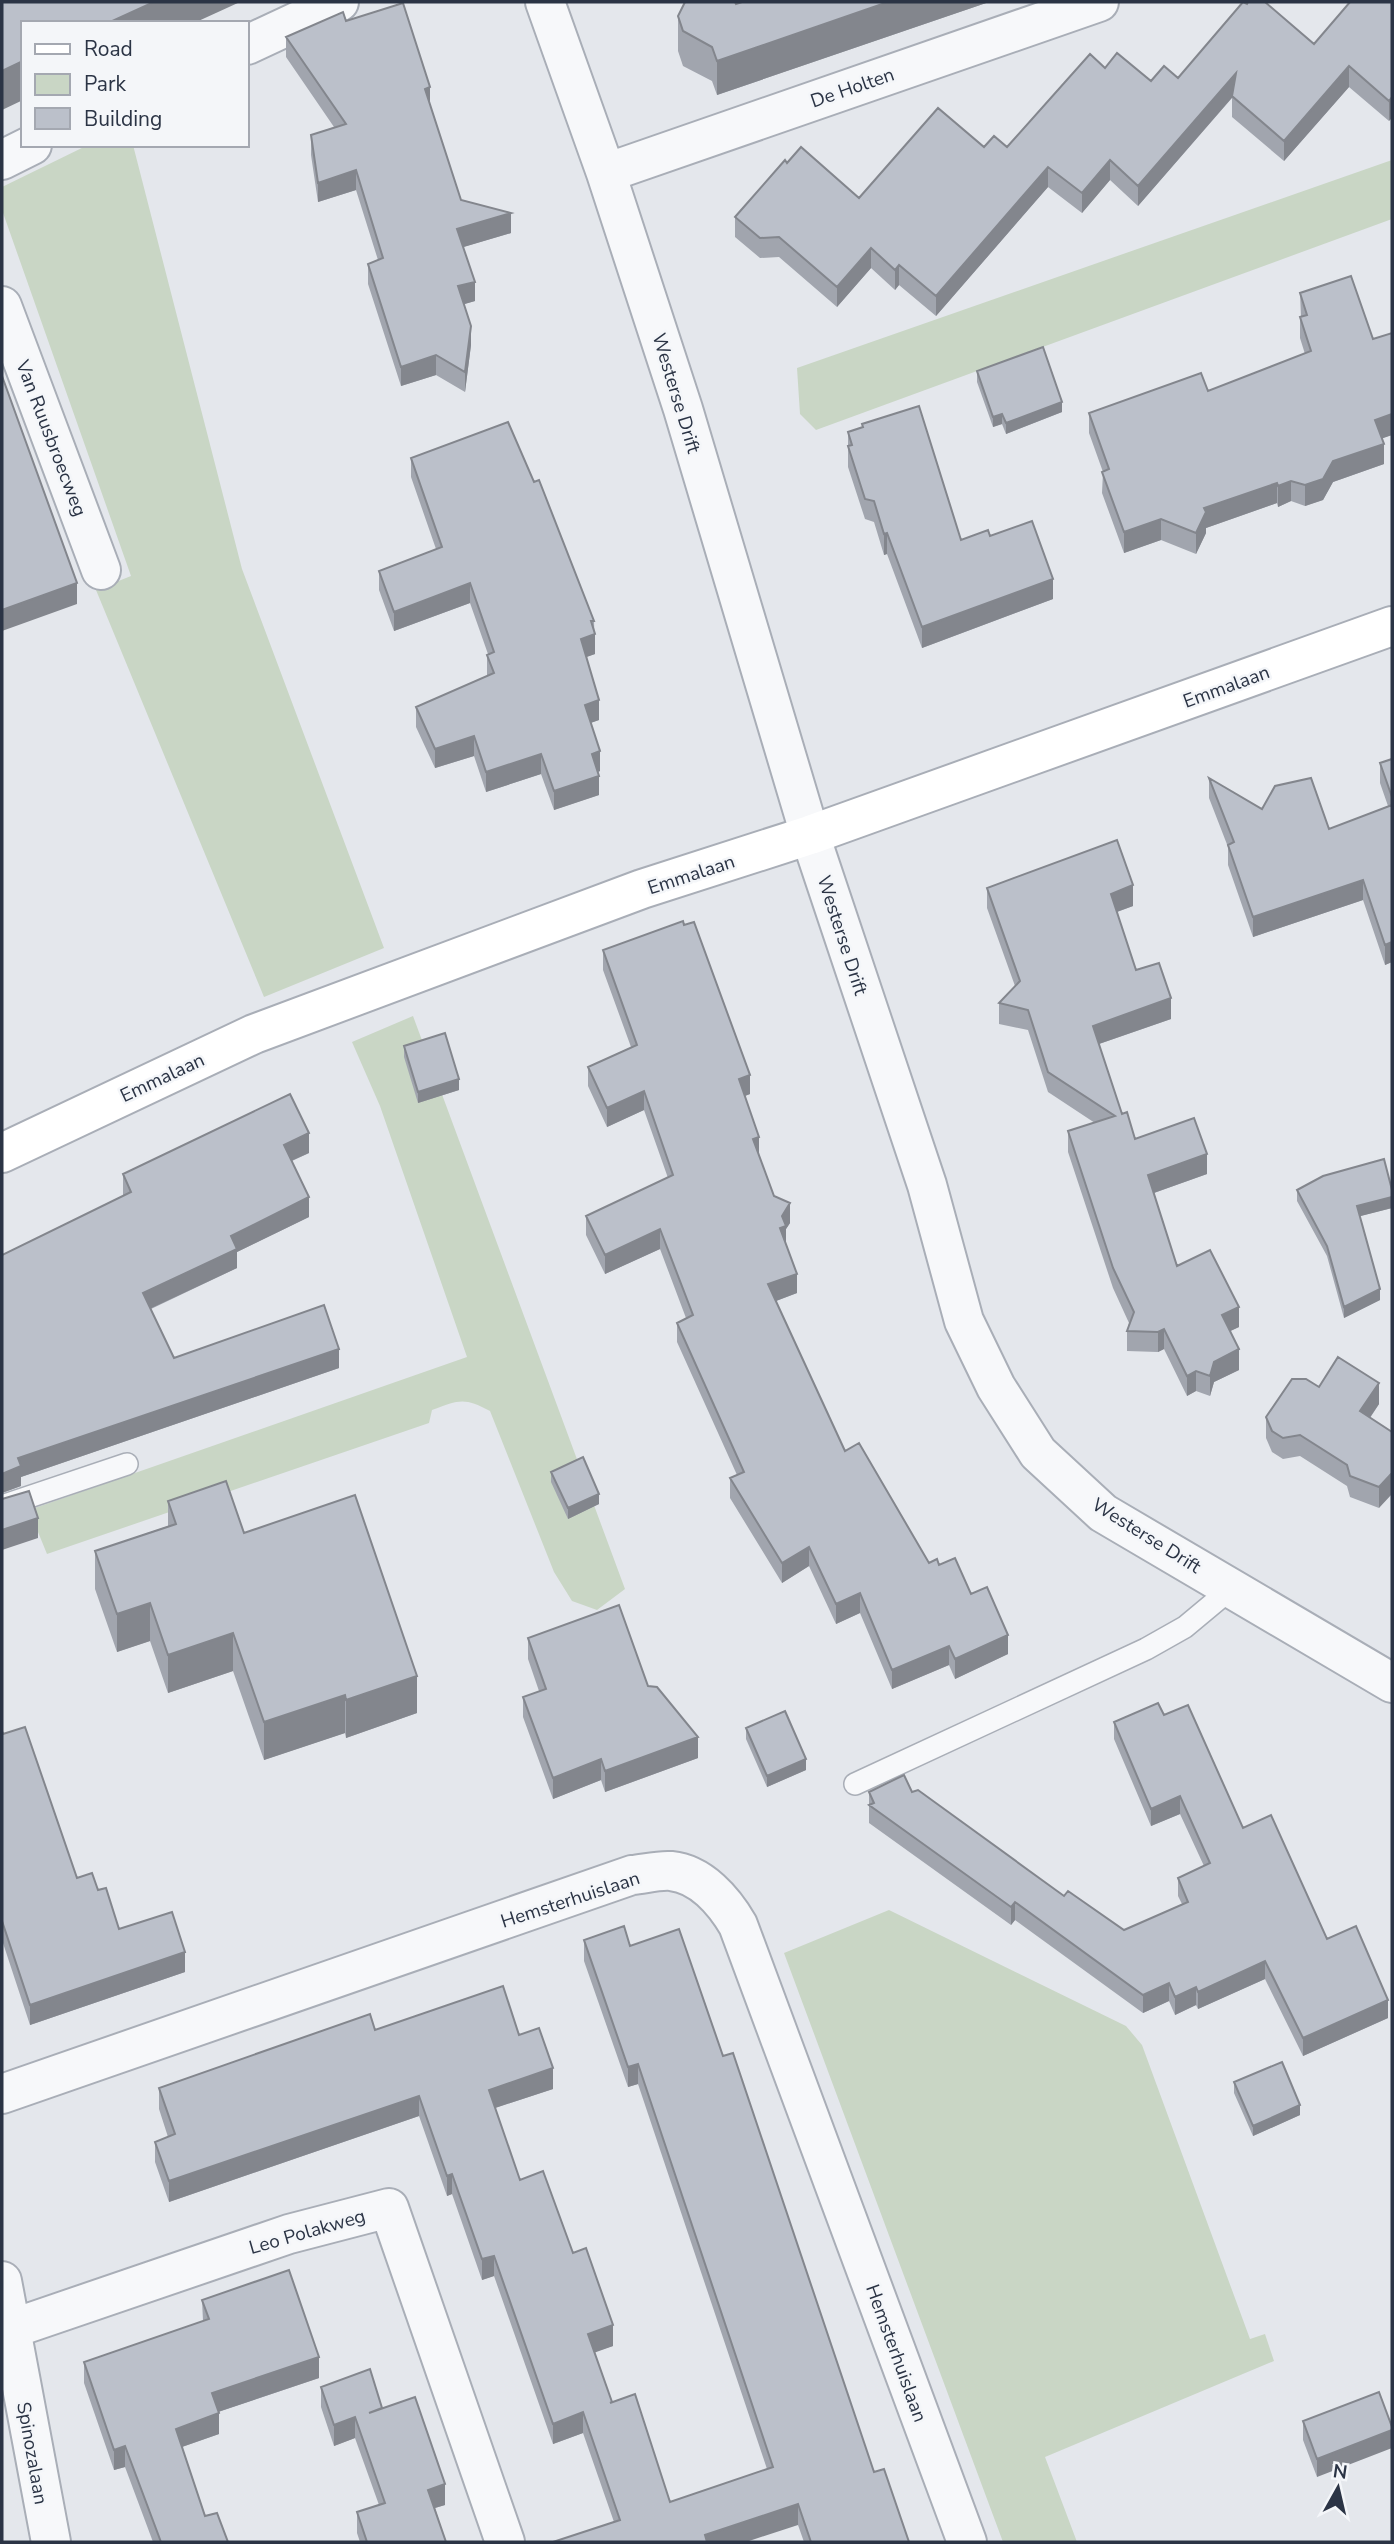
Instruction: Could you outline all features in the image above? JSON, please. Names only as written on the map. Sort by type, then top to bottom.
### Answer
[{"type":"main road","name":"Emmalaan","points":[[2,1153],[254,1034],[642,889],[810,835],[1392,626]]},
{"type":"street","points":[[248,45],[339,2]]},
{"type":"street","name":"Westerse Drift","points":[[545,2],[606,173],[683,409],[810,835],[927,1185],[964,1321],[996,1387],[1038,1453],[1103,1513],[1233,1587],[1392,1683]]},
{"type":"street","name":"De Holten","points":[[606,173],[1098,2]]},
{"type":"street","points":[[2,160],[28,147]]},
{"type":"street","name":"Van Ruusbroecweg","points":[[2,306],[101,570]]},
{"type":"street","name":"Hemsterhuislaan","points":[[2,2094],[632,1875],[672,1871],[709,1888],[726,1905],[738,1925],[967,2542]]},
{"type":"street","name":"Leo Polakweg","points":[[11,2329],[289,2234],[389,2208],[505,2542]]},
{"type":"street","name":"Spinozalaan","points":[[2,2281],[51,2542]]},
{"type":"lane","points":[[2,1506],[127,1464]]},
{"type":"lane","points":[[855,1784],[1146,1649],[1185,1627],[1233,1587]]},
{"type":"green space","points":[[84,147],[134,147],[242,569],[384,948],[264,997],[96,590],[131,576],[2,210],[2,187]]},
{"type":"green space","points":[[1392,160],[1392,219],[816,430],[800,414],[797,368]]},
{"type":"green space","points":[[413,1016],[625,1589],[597,1610],[572,1601],[554,1572],[490,1411],[461,1401],[432,1410],[429,1423],[47,1554],[29,1510],[467,1357],[380,1106],[352,1042]]},
{"type":"green space","points":[[889,1910],[1126,2026],[1142,2045],[1250,2339],[1265,2334],[1274,2361],[1045,2457],[1077,2542],[1003,2542],[784,1953]]},
{"type":"building","points":[[2,2],[154,2],[112,21],[21,21],[21,62],[2,71]]},
{"type":"building","points":[[685,2],[888,2],[717,61],[712,47],[683,31],[678,16]]},
{"type":"building","points":[[1243,2],[1265,2],[1314,44],[1350,2],[1392,2],[1392,97],[1389,101],[1349,66],[1284,141],[1232,96],[1236,73],[1138,186],[1110,160],[1082,193],[1048,167],[936,296],[899,265],[895,270],[871,248],[837,287],[779,237],[760,238],[735,217],[785,160],[787,163],[801,147],[859,198],[938,108],[984,147],[994,136],[1007,147],[1090,54],[1105,68],[1117,53],[1151,81],[1164,66],[1178,78]]},
{"type":"building","points":[[403,3],[430,87],[425,89],[461,200],[511,213],[457,229],[475,282],[458,286],[471,326],[465,372],[436,355],[401,367],[368,264],[383,258],[356,170],[318,183],[311,135],[346,124],[286,37],[343,12],[346,21]]},
{"type":"building","points":[[1351,276],[1373,339],[1392,333],[1392,414],[1375,420],[1384,444],[1333,461],[1323,479],[1305,485],[1291,481],[1278,486],[1277,483],[1204,508],[1206,512],[1196,533],[1161,519],[1124,532],[1102,472],[1109,469],[1089,413],[1201,373],[1208,391],[1311,351],[1300,317],[1307,315],[1300,293]]},
{"type":"building","points":[[1043,347],[1062,402],[1006,423],[1002,414],[993,417],[977,371]]},
{"type":"building","points":[[2,376],[77,583],[2,610]]},
{"type":"building","points":[[919,406],[961,540],[988,530],[990,536],[1032,521],[1053,579],[922,627],[887,533],[884,534],[874,501],[865,499],[848,446],[852,445],[848,432],[863,427],[862,424]]},
{"type":"building","points":[[508,422],[534,482],[539,480],[594,621],[591,621],[595,634],[581,639],[599,700],[585,705],[600,751],[592,754],[599,776],[554,791],[541,754],[486,772],[474,736],[435,749],[416,707],[494,673],[487,655],[494,652],[470,583],[394,612],[379,571],[442,547],[411,458]]},
{"type":"building","points":[[1392,759],[1392,797],[1380,763]]},
{"type":"building","points":[[1209,778],[1262,809],[1275,786],[1311,778],[1329,829],[1392,805],[1392,942],[1385,945],[1363,880],[1253,917],[1228,845],[1234,842]]},
{"type":"building","points":[[1117,840],[1133,885],[1111,894],[1136,970],[1159,963],[1171,998],[1093,1026],[1122,1114],[1127,1112],[1135,1139],[1194,1118],[1207,1154],[1148,1175],[1177,1266],[1210,1250],[1239,1307],[1222,1315],[1239,1349],[1214,1362],[1210,1376],[1196,1371],[1187,1376],[1164,1329],[1158,1332],[1127,1331],[1134,1312],[1113,1268],[1068,1131],[1115,1116],[1048,1072],[1028,1010],[999,1003],[1020,981],[987,888]]},
{"type":"building","points":[[683,921],[684,925],[694,922],[750,1075],[739,1079],[759,1137],[753,1139],[774,1196],[790,1203],[782,1216],[786,1226],[780,1228],[797,1274],[768,1284],[845,1451],[859,1443],[929,1563],[937,1559],[939,1565],[955,1558],[971,1594],[987,1587],[1008,1635],[955,1659],[949,1646],[892,1670],[860,1593],[836,1604],[809,1547],[782,1563],[730,1478],[744,1472],[677,1323],[693,1315],[660,1229],[605,1255],[586,1216],[673,1175],[644,1091],[607,1108],[588,1067],[637,1045],[603,950]]},
{"type":"building","points":[[445,1033],[459,1079],[418,1092],[404,1046]]},
{"type":"building","points":[[290,1094],[309,1133],[284,1145],[309,1197],[231,1236],[237,1249],[143,1293],[174,1358],[324,1305],[339,1349],[18,1458],[21,1466],[2,1474],[2,1255],[131,1192],[123,1174]]},
{"type":"building","points":[[1384,1159],[1392,1197],[1357,1206],[1380,1289],[1344,1307],[1327,1246],[1297,1190],[1323,1176]]},
{"type":"building","points":[[1338,1357],[1379,1383],[1360,1411],[1392,1432],[1392,1473],[1379,1487],[1350,1476],[1347,1465],[1300,1435],[1283,1438],[1272,1431],[1266,1417],[1292,1379],[1306,1379],[1319,1387]]},
{"type":"building","points":[[583,1457],[599,1494],[568,1508],[551,1472]]},
{"type":"building","points":[[226,1481],[244,1533],[355,1495],[417,1676],[346,1700],[345,1695],[264,1722],[233,1633],[168,1655],[150,1603],[117,1614],[95,1551],[176,1524],[168,1501]]},
{"type":"building","points":[[29,1491],[38,1518],[2,1530],[2,1499]]},
{"type":"building","points":[[619,1605],[648,1686],[657,1687],[698,1737],[605,1771],[601,1759],[553,1778],[523,1697],[546,1689],[528,1638]]},
{"type":"building","points":[[1158,1703],[1164,1715],[1188,1705],[1243,1828],[1271,1815],[1327,1939],[1356,1926],[1388,2000],[1303,2038],[1265,1961],[1198,1992],[1196,1987],[1175,1997],[1169,1983],[1143,1995],[1015,1902],[1011,1907],[869,1805],[874,1803],[869,1792],[904,1775],[912,1792],[918,1790],[1064,1896],[1068,1891],[1124,1930],[1188,1902],[1178,1878],[1210,1863],[1180,1796],[1151,1809],[1114,1722]]},
{"type":"building","points":[[785,1711],[806,1759],[767,1776],[746,1728]]},
{"type":"building","points":[[25,1727],[77,1878],[92,1873],[98,1890],[106,1888],[119,1929],[172,1912],[185,1952],[30,2005],[2,1921],[2,1731],[3,1734]]},
{"type":"building","points":[[624,1926],[630,1946],[679,1929],[723,2056],[733,2053],[874,2472],[884,2469],[909,2542],[811,2542],[798,2504],[705,2535],[707,2542],[553,2542],[620,2520],[583,2412],[553,2424],[494,2256],[482,2259],[452,2174],[447,2176],[419,2096],[169,2181],[155,2142],[175,2134],[159,2088],[370,2014],[375,2030],[503,1986],[519,2035],[539,2028],[553,2068],[489,2090],[520,2180],[543,2171],[573,2253],[586,2248],[613,2325],[588,2334],[612,2402],[610,2403],[635,2394],[670,2502],[773,2467],[638,2064],[628,2067],[584,1940]]},
{"type":"building","points":[[1282,2062],[1300,2105],[1253,2126],[1234,2082]]},
{"type":"building","points":[[289,2270],[319,2357],[212,2393],[219,2413],[176,2429],[205,2516],[217,2513],[228,2542],[161,2542],[125,2446],[114,2450],[84,2362],[209,2319],[202,2300]]},
{"type":"building","points":[[370,2369],[382,2408],[369,2413],[415,2397],[445,2484],[428,2490],[446,2542],[367,2542],[357,2512],[385,2503],[355,2417],[334,2425],[321,2387]]},
{"type":"building","points":[[1379,2392],[1392,2430],[1317,2459],[1303,2421]]}]
